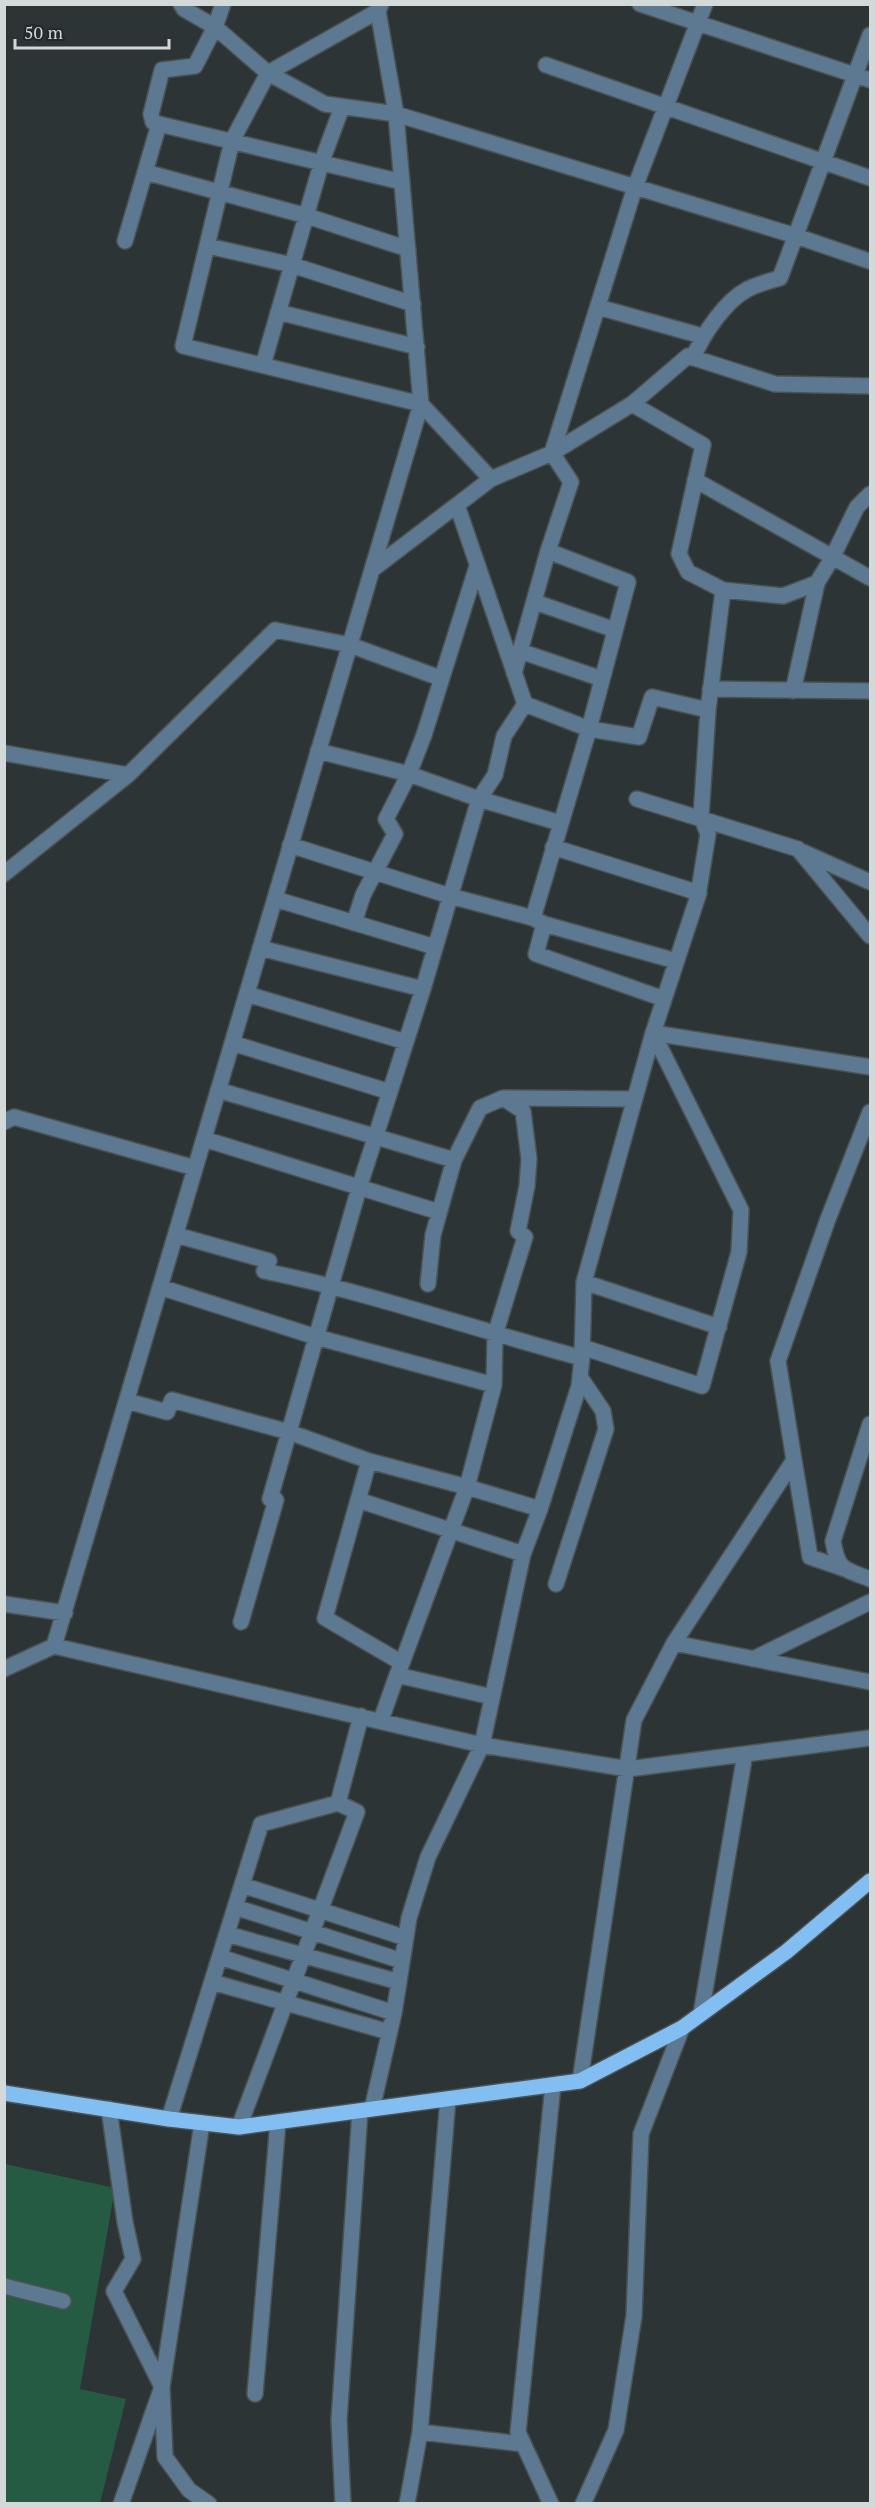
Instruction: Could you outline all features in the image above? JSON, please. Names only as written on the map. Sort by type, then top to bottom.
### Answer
[{"type":"main road","points":[[4,2093],[169,2119],[239,2127],[580,2081],[682,2028],[786,1952],[870,1881]]},
{"type":"street","points":[[181,4],[184,9],[215,27],[268,73],[325,104],[396,114],[796,236],[869,261]]},
{"type":"street","points":[[224,4],[195,66],[162,69],[151,114],[153,122],[402,182]]},
{"type":"street","points":[[640,4],[870,80]]},
{"type":"street","points":[[552,453],[635,187],[705,4]]},
{"type":"street","points":[[54,1646],[422,404],[396,114],[380,8],[268,73],[232,141],[222,192],[183,346],[422,404],[490,479]]},
{"type":"street","points":[[693,358],[702,336],[726,308],[748,289],[780,278],[870,35]]},
{"type":"street","points":[[546,65],[870,177]]},
{"type":"street","points":[[263,365],[322,161],[342,107]]},
{"type":"street","points":[[125,241],[159,124]]},
{"type":"street","points":[[145,172],[307,216],[408,249]]},
{"type":"street","points":[[208,246],[292,266],[413,304]]},
{"type":"street","points":[[598,307],[702,336]]},
{"type":"street","points":[[278,312],[417,347]]},
{"type":"street","points":[[373,569],[490,479],[552,453],[632,404],[688,356],[775,384],[870,386]]},
{"type":"street","points":[[632,404],[703,445],[679,554],[688,572],[723,591],[783,596],[817,583]]},
{"type":"street","points":[[514,673],[548,551],[571,482],[552,453]]},
{"type":"street","points":[[695,480],[870,578]]},
{"type":"street","points":[[793,691],[817,583],[857,507],[870,494]]},
{"type":"street","points":[[457,505],[525,704],[589,729],[639,738],[652,697],[708,710]]},
{"type":"street","points":[[548,551],[628,582],[589,729],[553,847],[539,921],[536,954],[664,999]]},
{"type":"street","points":[[354,923],[363,895],[395,834],[386,819],[409,774],[424,735],[477,566]]},
{"type":"street","points":[[343,2504],[339,2420],[366,2110],[394,2013],[409,1918],[428,1857],[482,1745],[523,1554],[540,1509],[580,1377],[584,1282],[653,1033],[699,893],[708,834],[701,817],[708,710],[723,591]]},
{"type":"street","points":[[535,602],[615,630]]},
{"type":"street","points":[[4,874],[128,775],[275,630],[350,645],[440,678]]},
{"type":"street","points":[[520,651],[602,679]]},
{"type":"street","points":[[710,689],[870,691]]},
{"type":"street","points":[[241,1622],[276,1500],[270,1499],[359,1188],[423,989],[479,799],[495,775],[504,736],[525,704]]},
{"type":"street","points":[[318,751],[409,774],[479,799],[560,823]]},
{"type":"street","points":[[4,753],[128,775]]},
{"type":"street","points":[[637,798],[798,849],[870,882]]},
{"type":"street","points":[[290,845],[450,896],[676,961]]},
{"type":"street","points":[[553,847],[699,893]]},
{"type":"street","points":[[798,849],[870,936]]},
{"type":"street","points":[[275,899],[435,947]]},
{"type":"street","points":[[260,948],[423,989]]},
{"type":"street","points":[[247,994],[406,1042]]},
{"type":"street","points":[[653,1033],[870,1067]]},
{"type":"street","points":[[176,1235],[268,1261],[264,1271],[331,1285],[495,1335],[582,1352],[702,1386],[739,1252],[741,1210],[653,1033]]},
{"type":"street","points":[[232,1043],[390,1092]]},
{"type":"street","points":[[218,1090],[454,1160]]},
{"type":"street","points":[[428,1284],[433,1235],[454,1160],[480,1108],[503,1098],[635,1099]]},
{"type":"street","points":[[381,1720],[467,1487],[494,1385],[495,1335],[525,1237],[518,1231],[527,1186],[529,1159],[523,1111],[503,1098]]},
{"type":"street","points":[[870,1112],[828,1220],[778,1361],[810,1557],[870,1579],[846,1570],[836,1561],[833,1542],[870,1424]]},
{"type":"street","points":[[4,1122],[14,1117],[195,1168]]},
{"type":"street","points":[[204,1139],[439,1212]]},
{"type":"street","points":[[584,1282],[719,1327]]},
{"type":"street","points":[[160,1287],[316,1337],[494,1385]]},
{"type":"street","points":[[556,1584],[606,1429],[603,1411],[580,1377]]},
{"type":"street","points":[[127,1401],[167,1412],[172,1400],[289,1432],[369,1461],[540,1509]]},
{"type":"street","points":[[580,2081],[634,1720],[674,1643],[794,1460]]},
{"type":"street","points":[[369,1461],[326,1618],[400,1669],[492,1697]]},
{"type":"street","points":[[358,1500],[523,1554]]},
{"type":"street","points":[[753,1659],[870,1602]]},
{"type":"street","points":[[4,1604],[64,1613]]},
{"type":"street","points":[[674,1643],[870,1682]]},
{"type":"street","points":[[4,1669],[54,1646],[482,1745],[627,1769],[870,1738]]},
{"type":"street","points":[[338,1803],[361,1716]]},
{"type":"street","points":[[701,2014],[745,1754]]},
{"type":"street","points":[[169,2119],[261,1824],[338,1803],[357,1812],[239,2127]]},
{"type":"street","points":[[242,1885],[406,1938]]},
{"type":"street","points":[[235,1907],[402,1962]]},
{"type":"street","points":[[227,1934],[399,1982]]},
{"type":"street","points":[[220,1957],[394,2013]]},
{"type":"street","points":[[212,1982],[389,2032]]},
{"type":"street","points":[[583,2504],[616,2430],[634,2316],[641,2134],[682,2028]]},
{"type":"street","points":[[551,2504],[518,2432],[553,2085]]},
{"type":"street","points":[[407,2504],[420,2432],[448,2099]]},
{"type":"street","points":[[109,2109],[125,2222],[133,2259],[114,2291],[162,2387],[165,2457],[189,2490],[209,2504]]},
{"type":"street","points":[[255,2394],[278,2122]]},
{"type":"street","points":[[121,2504],[162,2387],[202,2123]]},
{"type":"street","points":[[4,2286],[63,2301]]},
{"type":"street","points":[[420,2432],[523,2444]]},
{"type":"green space","points":[[5,2164],[115,2188],[80,2389],[126,2399],[100,2503],[5,2504]]}]
